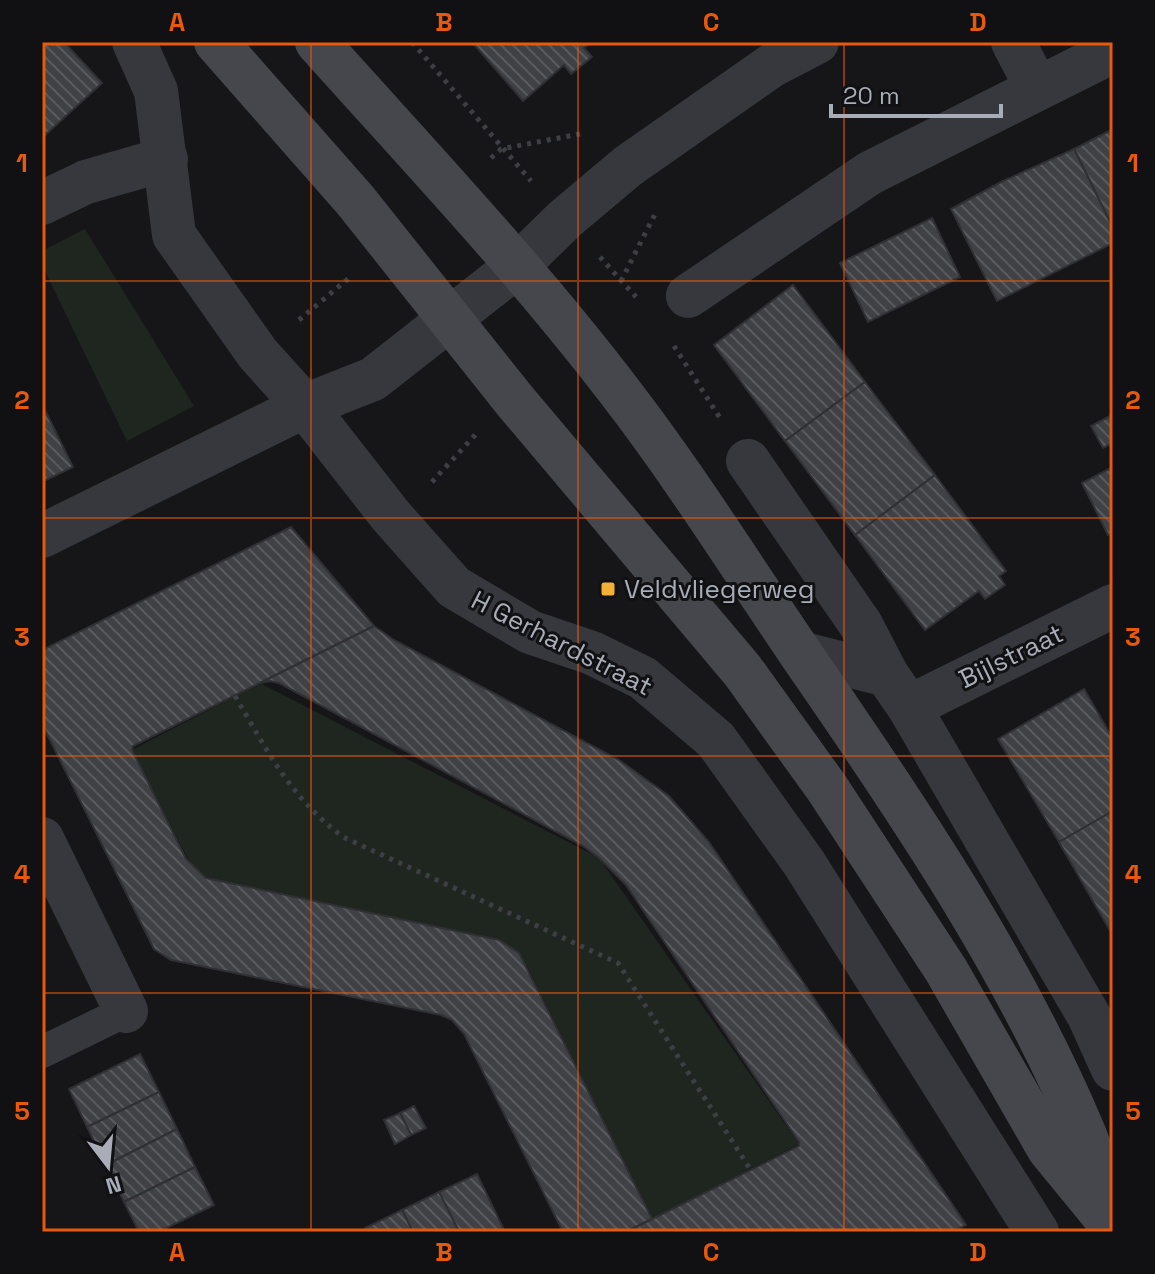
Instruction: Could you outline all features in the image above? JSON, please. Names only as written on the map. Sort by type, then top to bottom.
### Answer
[{"type":"main road","points":[[216,42],[355,200],[515,401],[742,670],[827,788],[946,970],[1049,1149],[1113,1226]]},
{"type":"main road","points":[[317,42],[517,266],[620,391],[897,794],[980,929],[1038,1036],[1085,1135],[1113,1226]]},
{"type":"street","name":"H Gerhardstraat","points":[[134,42],[156,91],[174,235],[258,354],[305,406],[391,516],[454,587],[530,632],[592,653],[643,678],[716,740],[804,863],[1037,1232]]},
{"type":"street","points":[[42,536],[305,406],[373,379],[517,266],[565,219],[628,166],[771,66],[817,42]]},
{"type":"street","points":[[1013,42],[1037,88]]},
{"type":"street","points":[[688,296],[870,173],[1113,51]]},
{"type":"street","points":[[42,203],[86,182],[166,159]]},
{"type":"street","points":[[748,461],[861,625],[1089,1016],[1113,1069]]},
{"type":"street","name":"Bijlstraat","points":[[898,691],[1113,606]]},
{"type":"street","points":[[800,653],[898,691]]},
{"type":"street","points":[[42,839],[126,1011]]},
{"type":"lane","points":[[42,1052],[126,1011]]},
{"type":"path","points":[[412,42],[501,149],[565,219]]},
{"type":"path","points":[[391,516],[442,474],[486,423],[515,401]]},
{"type":"path","points":[[235,696],[280,775],[323,821],[343,837],[618,963],[750,1169]]},
{"type":"shaded area","points":[[85,229],[194,406],[127,441],[42,265],[42,251]]},
{"type":"shaded area","points":[[260,683],[599,858],[799,1144],[652,1219],[527,966],[514,950],[210,879],[192,867],[132,750]]},
{"type":"building","points":[[42,42],[64,42],[102,83],[42,138]]},
{"type":"building","points":[[472,42],[591,42],[584,48],[592,57],[571,74],[564,65],[523,101]]},
{"type":"building","points":[[1113,129],[1113,228],[1074,149]]},
{"type":"building","points":[[1074,149],[1113,228],[1113,243],[997,301],[951,209]]},
{"type":"building","points":[[932,218],[960,277],[868,322],[840,263]]},
{"type":"building","points":[[793,285],[865,382],[785,441],[714,345]]},
{"type":"building","points":[[865,382],[935,475],[855,535],[785,441]]},
{"type":"building","points":[[42,404],[73,467],[42,482]]},
{"type":"building","points":[[1110,416],[1113,421],[1113,443],[1103,448],[1091,426]]},
{"type":"building","points":[[1113,467],[1113,533],[1108,535],[1082,483]]},
{"type":"building","points":[[935,475],[1006,571],[999,576],[1005,585],[985,599],[979,591],[925,630],[855,535]]},
{"type":"building","points":[[291,527],[374,626],[133,746],[132,750],[186,859],[206,878],[499,940],[519,953],[652,1219],[626,1232],[563,1232],[464,1034],[452,1020],[441,1015],[171,960],[154,949],[42,724],[42,650]]},
{"type":"building","points":[[374,626],[394,640],[619,760],[669,796],[709,842],[966,1225],[953,1232],[626,1232],[799,1146],[799,1142],[626,885],[599,858],[583,846],[279,683],[260,683]]},
{"type":"building","points":[[1084,689],[1113,739],[1113,811],[1059,842],[998,739]]},
{"type":"building","points":[[1113,811],[1113,936],[1059,842]]},
{"type":"building","points":[[140,1054],[159,1092],[87,1127],[69,1089]]},
{"type":"building","points":[[159,1092],[177,1129],[106,1165],[87,1127]]},
{"type":"building","points":[[414,1106],[426,1128],[411,1135],[400,1113]]},
{"type":"building","points":[[400,1113],[411,1135],[395,1144],[384,1120]]},
{"type":"building","points":[[177,1129],[195,1167],[124,1202],[106,1165]]},
{"type":"building","points":[[195,1167],[214,1205],[158,1232],[139,1232],[124,1202]]},
{"type":"building","points":[[477,1174],[505,1232],[459,1232],[439,1192]]},
{"type":"building","points":[[439,1192],[459,1232],[413,1232],[402,1210]]},
{"type":"building","points":[[402,1210],[413,1232],[367,1232],[365,1228]]},
{"type":"place","name":"Veldvliegerweg","points":[[608,589]]}]
